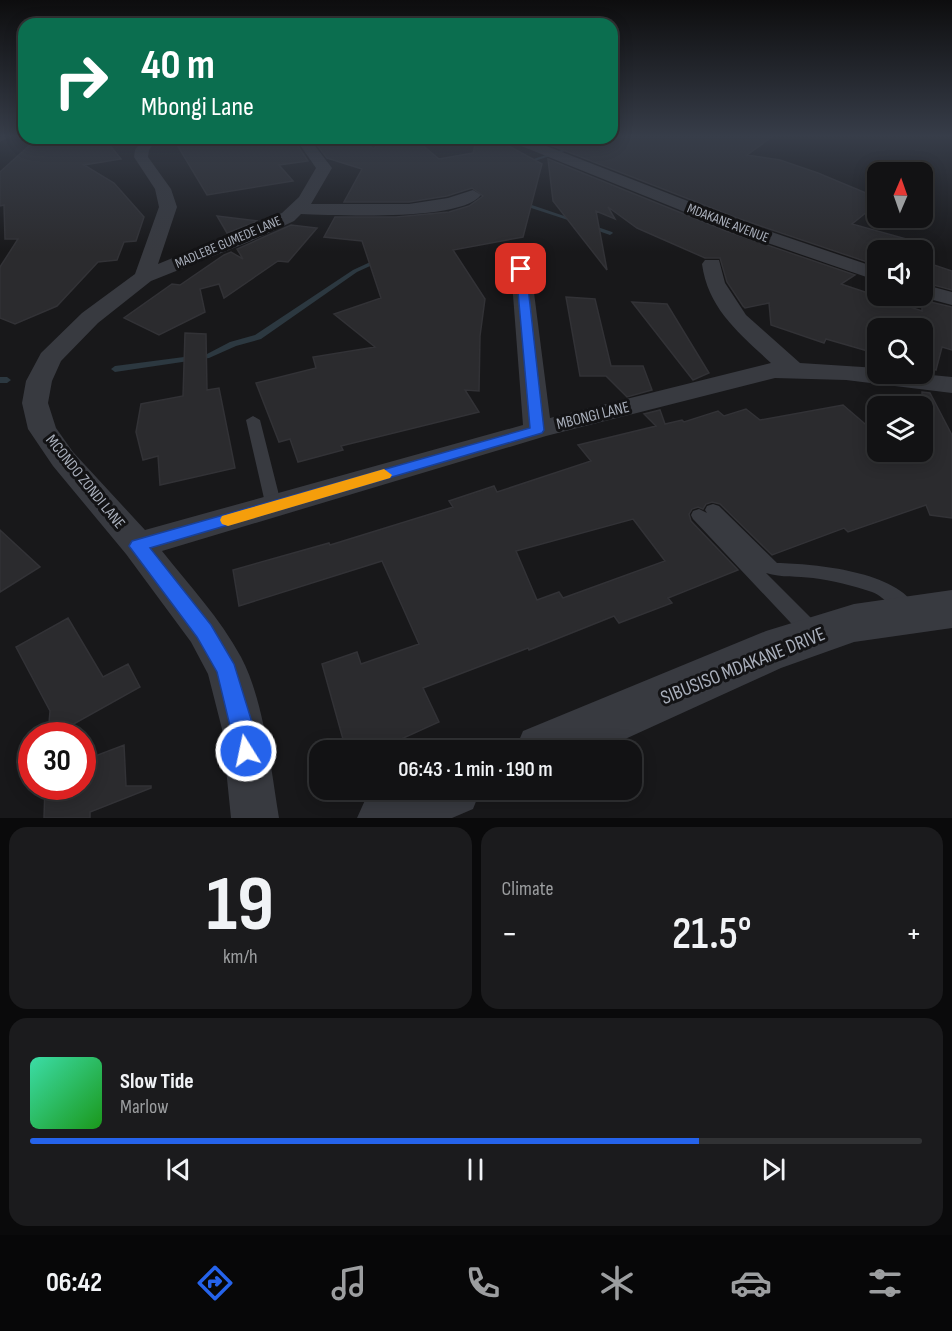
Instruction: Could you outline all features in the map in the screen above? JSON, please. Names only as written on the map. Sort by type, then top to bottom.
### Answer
[{"type":"street","points":[[144,277],[168,207],[163,189],[153,175]]},
{"type":"street","name":"MADLEBE GUMEDE LANE","points":[[144,277],[288,217],[298,208],[322,175]]},
{"type":"street","name":"MDAKANE AVENUE","points":[[608,175],[733,225],[867,271]]},
{"type":"street","points":[[298,208],[424,208],[457,202],[473,195]]},
{"type":"street","points":[[712,264],[715,283],[737,319],[793,370]]},
{"type":"street","points":[[521,269],[537,430]]},
{"type":"street","name":"MCONDO ZONDI LANE","points":[[144,277],[90,318],[50,358],[39,381],[35,403],[42,429],[63,459],[138,546],[204,631],[227,670],[243,729],[255,818]]},
{"type":"street","points":[[933,293],[952,299]]},
{"type":"street","name":"MBONGI LANE","points":[[138,546],[537,430],[775,370],[846,372],[952,385]]},
{"type":"street","name":"SIBUSISO MDAKANE DRIVE","points":[[565,740],[766,652],[854,623],[933,612]]},
{"type":"street","points":[[386,818],[428,800]]},
{"type":"lane","points":[[253,420],[274,507]]},
{"type":"lane","points":[[816,635],[706,513],[771,568],[814,571],[876,586],[933,612]]},
{"type":"building","points":[[0,175],[101,175],[114,183],[144,217],[136,241],[124,242],[117,260],[98,262],[57,306],[15,324],[0,318],[0,267],[18,239],[5,239],[4,205],[0,206]]},
{"type":"building","points":[[195,175],[288,175],[293,181],[207,195]]},
{"type":"building","points":[[359,175],[539,175],[523,237],[453,250],[485,299],[480,336],[479,391],[465,390],[479,412],[341,446],[343,450],[298,462],[290,439],[279,442],[256,383],[316,368],[313,357],[375,347],[334,314],[381,298],[362,241],[324,237],[335,217],[396,217],[449,212],[469,206],[483,196],[472,188],[447,196],[409,202],[344,202]]},
{"type":"building","points":[[550,175],[588,175],[726,231],[855,275],[841,284],[867,293],[867,306],[907,306],[922,311],[922,306],[933,306],[933,303],[952,307],[952,350],[942,347],[936,370],[933,369],[933,318],[867,318],[867,351],[826,339],[824,343],[771,325],[769,303],[745,308],[727,282],[720,258],[705,258],[637,228],[608,207],[615,219],[596,211],[607,270],[553,201]]},
{"type":"building","points":[[628,175],[823,175],[867,193],[867,212],[852,224],[910,240],[867,240],[867,262],[740,219]]},
{"type":"building","points":[[217,216],[258,221],[227,233]]},
{"type":"building","points":[[291,225],[317,228],[288,262],[278,261],[224,298],[219,284],[200,289],[205,312],[159,335],[124,318],[172,284],[180,285],[224,255],[231,252],[243,259],[237,249]]},
{"type":"building","points":[[933,265],[952,271],[952,290],[933,285]]},
{"type":"building","points":[[566,297],[595,299],[611,366],[643,366],[652,390],[627,397],[606,376],[580,376]]},
{"type":"building","points":[[632,302],[667,304],[709,373],[693,380]]},
{"type":"building","points":[[185,333],[206,334],[207,390],[219,388],[235,468],[160,485],[158,456],[143,460],[136,432],[141,404],[183,396]]},
{"type":"building","points":[[922,392],[930,393],[932,396],[922,396]]},
{"type":"building","points":[[933,399],[952,435],[952,518],[930,515],[926,505],[848,532],[844,528],[772,555],[720,504],[712,502],[706,504],[703,509],[698,507],[692,509],[689,514],[691,521],[738,570],[668,598],[672,603],[619,623],[614,616],[529,650],[528,648],[423,688],[439,722],[399,740],[343,740],[322,664],[357,652],[361,664],[419,644],[382,561],[239,606],[233,570],[329,543],[330,545],[453,507],[449,501],[494,486],[497,492],[591,461],[578,445],[656,426],[644,414],[660,410],[665,424],[682,420],[684,422],[718,411],[724,416],[746,409],[760,420],[843,405],[867,426],[867,462],[933,462]],"holes":[[[633,519],[665,561],[563,598],[559,592],[537,600],[516,551]]]},
{"type":"building","points":[[0,530],[40,567],[0,592]]},
{"type":"building","points":[[68,618],[103,677],[128,664],[140,687],[77,722],[49,722],[50,711],[16,647]]},
{"type":"building","points":[[124,745],[126,786],[151,786],[151,788],[90,812],[90,818],[44,818],[45,800],[96,800],[96,756]]},
{"type":"waterway","points":[[521,203],[576,221]]},
{"type":"waterway","points":[[589,226],[610,233]]},
{"type":"waterway","points":[[115,369],[209,356],[233,344],[258,337],[355,271],[379,260]]},
{"type":"waterway","points":[[0,380],[7,380]]},
{"type":"slow traffic","points":[[228,520],[384,475]]},
{"type":"route","points":[[246,751],[243,729],[227,670],[204,631],[138,546],[537,430],[521,269]]}]
